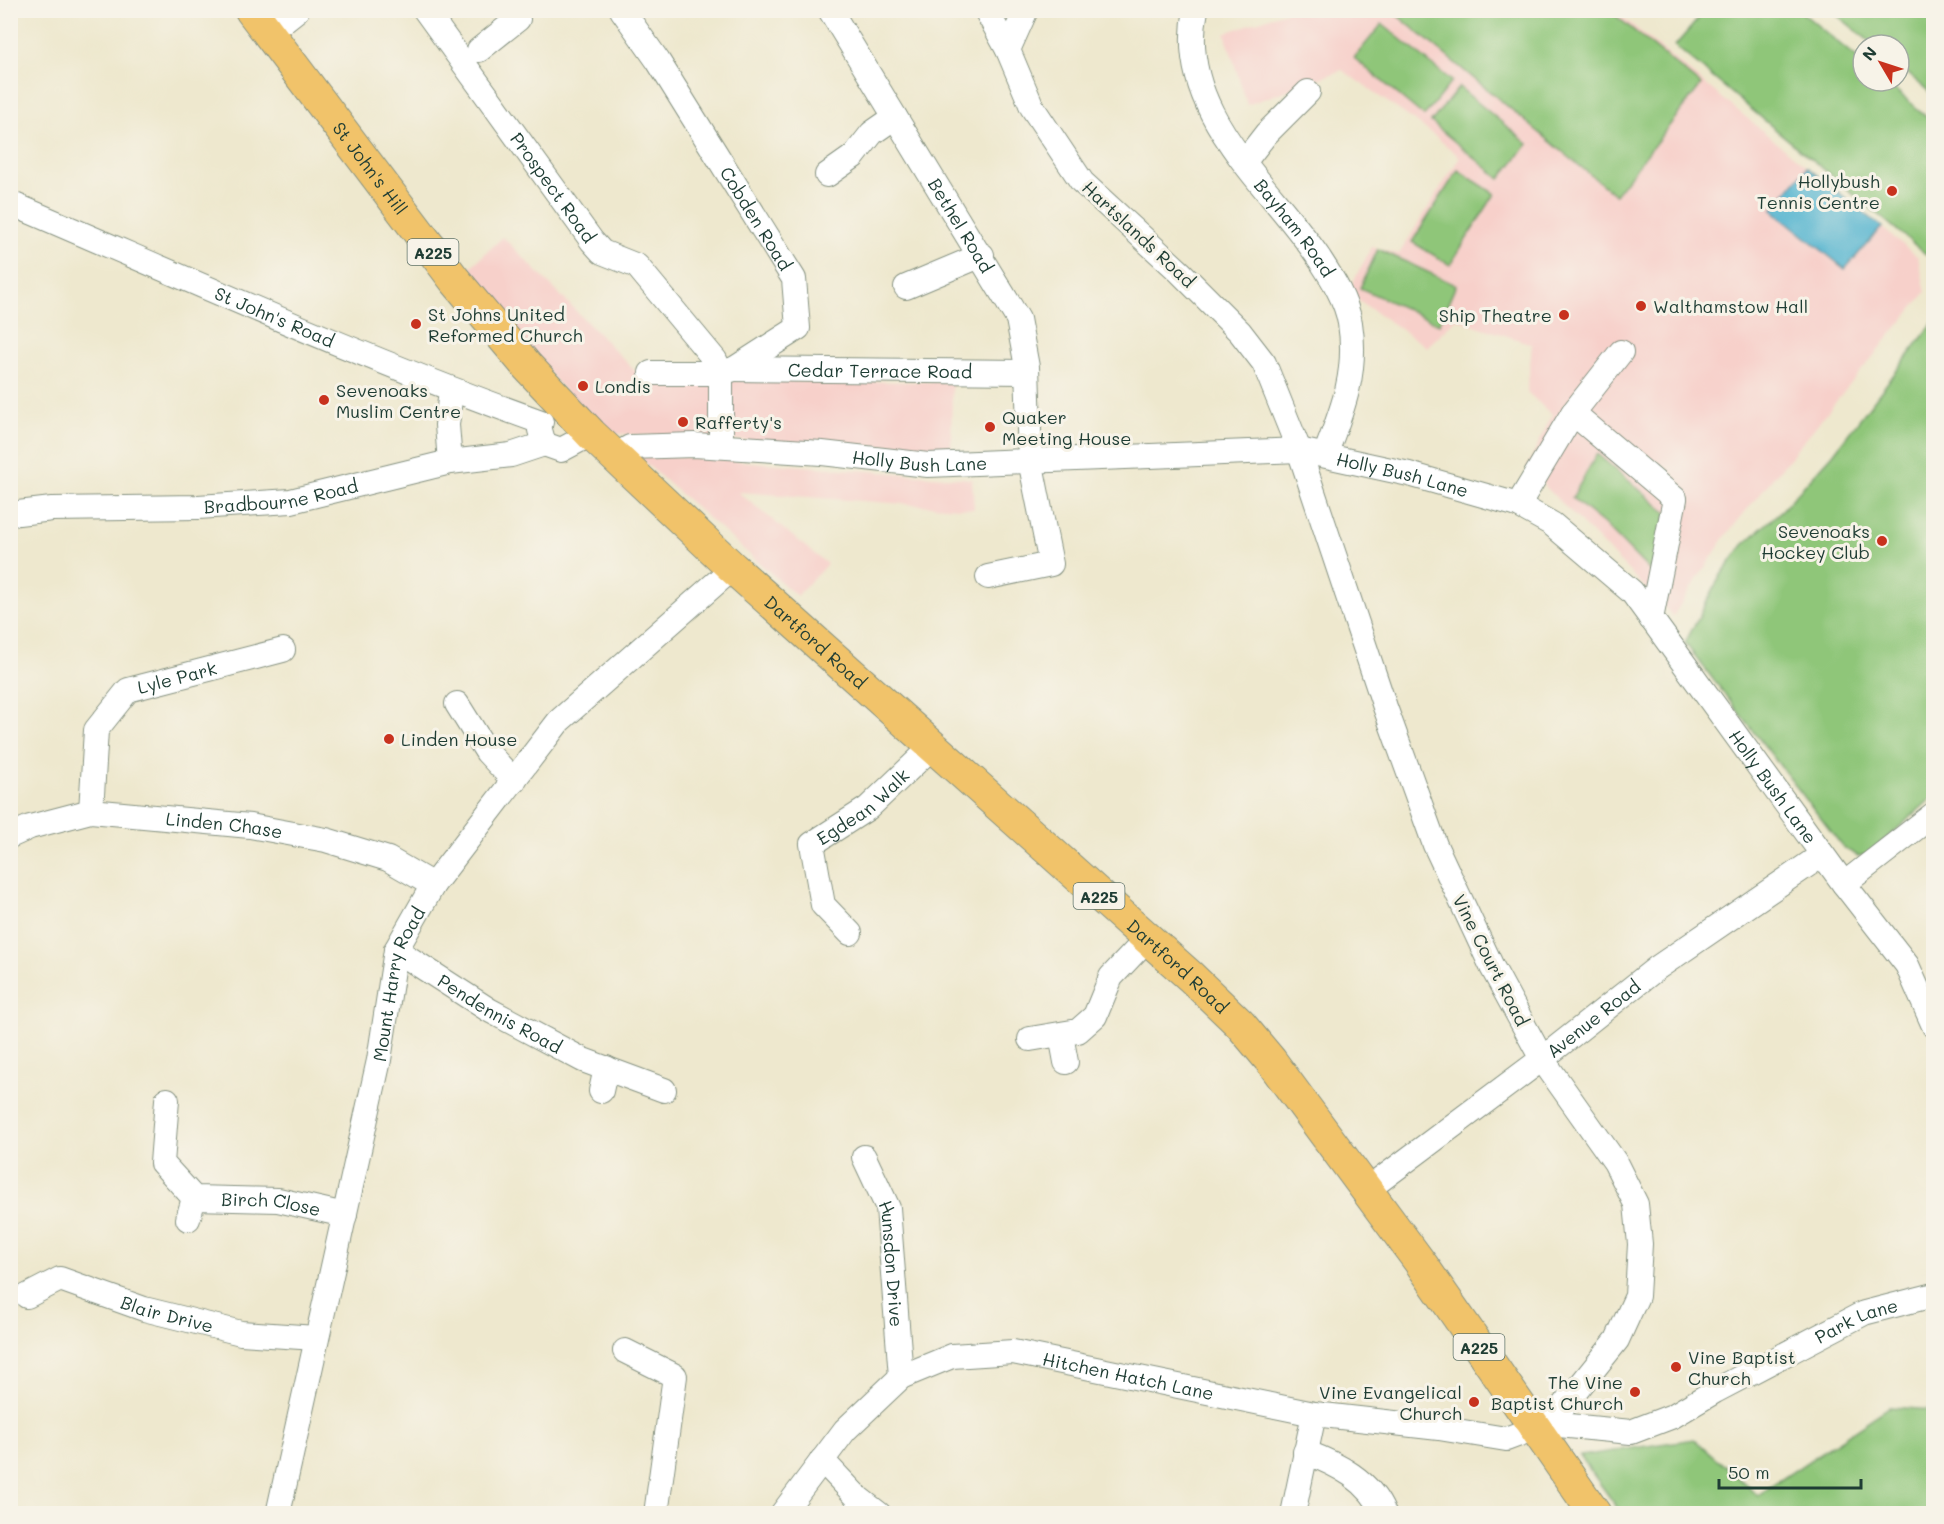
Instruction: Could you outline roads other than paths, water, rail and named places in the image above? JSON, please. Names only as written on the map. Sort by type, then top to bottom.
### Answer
[{"type":"main road","name":"St John's Hill","points":[[259,22],[454,279],[527,366],[548,421],[591,434],[615,456]]},
{"type":"main road","name":"Dartford Road","points":[[615,456],[733,568],[1191,976],[1240,1024],[1271,1061],[1544,1425],[1588,1511]]},
{"type":"street","points":[[259,22],[297,10]]},
{"type":"street","name":"Prospect Road","points":[[425,10],[592,241],[602,252],[637,266],[715,360],[728,371]]},
{"type":"street","points":[[479,50],[518,19],[512,10]]},
{"type":"street","name":"Cobden Road","points":[[622,10],[658,61],[794,279],[798,328],[728,371]]},
{"type":"street","name":"Bethel Road","points":[[830,10],[982,255],[1018,319],[1027,367],[1025,372],[1030,460],[1051,564],[988,577]]},
{"type":"street","name":"Hartslands Road","points":[[986,10],[1008,50],[1032,107],[1082,182],[1180,272],[1240,332],[1264,363],[1299,450]]},
{"type":"street","points":[[1008,50],[1026,10]]},
{"type":"street","name":"Bayham Road","points":[[1196,10],[1192,54],[1202,93],[1224,135],[1305,237],[1324,266],[1336,285],[1350,323],[1350,387],[1325,455]]},
{"type":"street","points":[[1245,161],[1266,134],[1308,92]]},
{"type":"street","points":[[827,175],[854,156],[872,133],[895,117]]},
{"type":"street","name":"St John's Road","points":[[11,203],[452,390],[548,421]]},
{"type":"street","points":[[906,287],[982,255]]},
{"type":"street","points":[[1518,505],[1574,413],[1621,352]]},
{"type":"street","points":[[721,446],[728,371]]},
{"type":"street","name":"Cedar Terrace Road","points":[[651,373],[1025,372]]},
{"type":"street","points":[[450,462],[447,425],[452,390]]},
{"type":"street","points":[[1574,413],[1675,499],[1651,619]]},
{"type":"street","points":[[548,421],[561,450],[591,434]]},
{"type":"street","name":"Bradbourne Road","points":[[10,514],[52,509],[198,507],[291,501],[450,462],[511,455],[548,421]]},
{"type":"street","name":"Holly Bush Lane","points":[[615,456],[630,447],[721,446],[928,465],[1299,450],[1409,474],[1518,505],[1552,524],[1632,592],[1822,855],[1907,965],[1934,1026]]},
{"type":"street","name":"Vine Court Road","points":[[1299,450],[1385,707],[1435,845],[1492,967],[1542,1059],[1615,1162],[1636,1204],[1640,1244],[1637,1296],[1617,1340],[1544,1425]]},
{"type":"street","name":"Mount Harry Road","points":[[278,1514],[379,1060],[396,950],[433,885],[559,721],[733,568]]},
{"type":"street","name":"Lyle Park","points":[[91,811],[96,730],[128,690],[284,650]]},
{"type":"street","points":[[457,704],[487,752],[514,781]]},
{"type":"street","name":"Egdean Walk","points":[[850,933],[823,904],[812,844],[868,808],[932,747]]},
{"type":"street","name":"Linden Chase","points":[[10,836],[30,827],[91,811],[250,826],[326,840],[388,860],[433,885]]},
{"type":"street","points":[[1844,884],[1934,814]]},
{"type":"street","name":"Avenue Road","points":[[1367,1190],[1542,1059],[1657,968],[1822,855]]},
{"type":"street","points":[[1030,1039],[1078,1031],[1095,1016],[1111,977],[1147,939]]},
{"type":"street","name":"Pendennis Road","points":[[396,950],[489,1010],[583,1060],[604,1079],[664,1090]]},
{"type":"street","points":[[1061,1035],[1066,1062]]},
{"type":"street","name":"Birch Close","points":[[167,1100],[162,1163],[191,1209],[278,1200],[345,1215]]},
{"type":"street","name":"Hunsdon Drive","points":[[864,1157],[888,1208],[901,1377]]},
{"type":"street","name":"Blair Drive","points":[[27,1296],[60,1279],[144,1309],[241,1333],[316,1338]]},
{"type":"street","name":"Park Lane","points":[[1544,1425],[1631,1432],[1673,1416],[1714,1391],[1864,1312],[1934,1295]]},
{"type":"street","points":[[625,1351],[675,1376],[656,1514]]},
{"type":"street","name":"Hitchen Hatch Lane","points":[[782,1514],[845,1430],[901,1377],[952,1356],[1013,1352],[1314,1414],[1439,1428],[1506,1439],[1544,1425]]},
{"type":"street","points":[[1293,1514],[1314,1414]]},
{"type":"street","points":[[1305,1452],[1340,1465],[1377,1498],[1384,1514]]},
{"type":"street","points":[[822,1460],[857,1497],[879,1514]]},
{"type":"water","points":[[1807,167],[1882,227],[1845,269],[1772,210]]},
{"type":"place","name":"Hollybush Tennis Centre","points":[[1892,191]]},
{"type":"place","name":"Walthamstow Hall","points":[[1641,306]]},
{"type":"place","name":"Ship Theatre","points":[[1564,315]]},
{"type":"place","name":"St Johns United Reformed Church","points":[[416,324]]},
{"type":"place","name":"Londis","points":[[583,386]]},
{"type":"place","name":"Sevenoaks Muslim Centre","points":[[324,400]]},
{"type":"place","name":"Rafferty's","points":[[683,422]]},
{"type":"place","name":"Quaker Meeting House","points":[[990,427]]},
{"type":"place","name":"Sevenoaks Hockey Club","points":[[1882,541]]},
{"type":"place","name":"Linden House","points":[[389,739]]},
{"type":"place","name":"Vine Baptist Church","points":[[1676,1367]]},
{"type":"place","name":"The Vine Baptist Church","points":[[1635,1392]]},
{"type":"place","name":"Vine Evangelical Church","points":[[1474,1402]]}]
